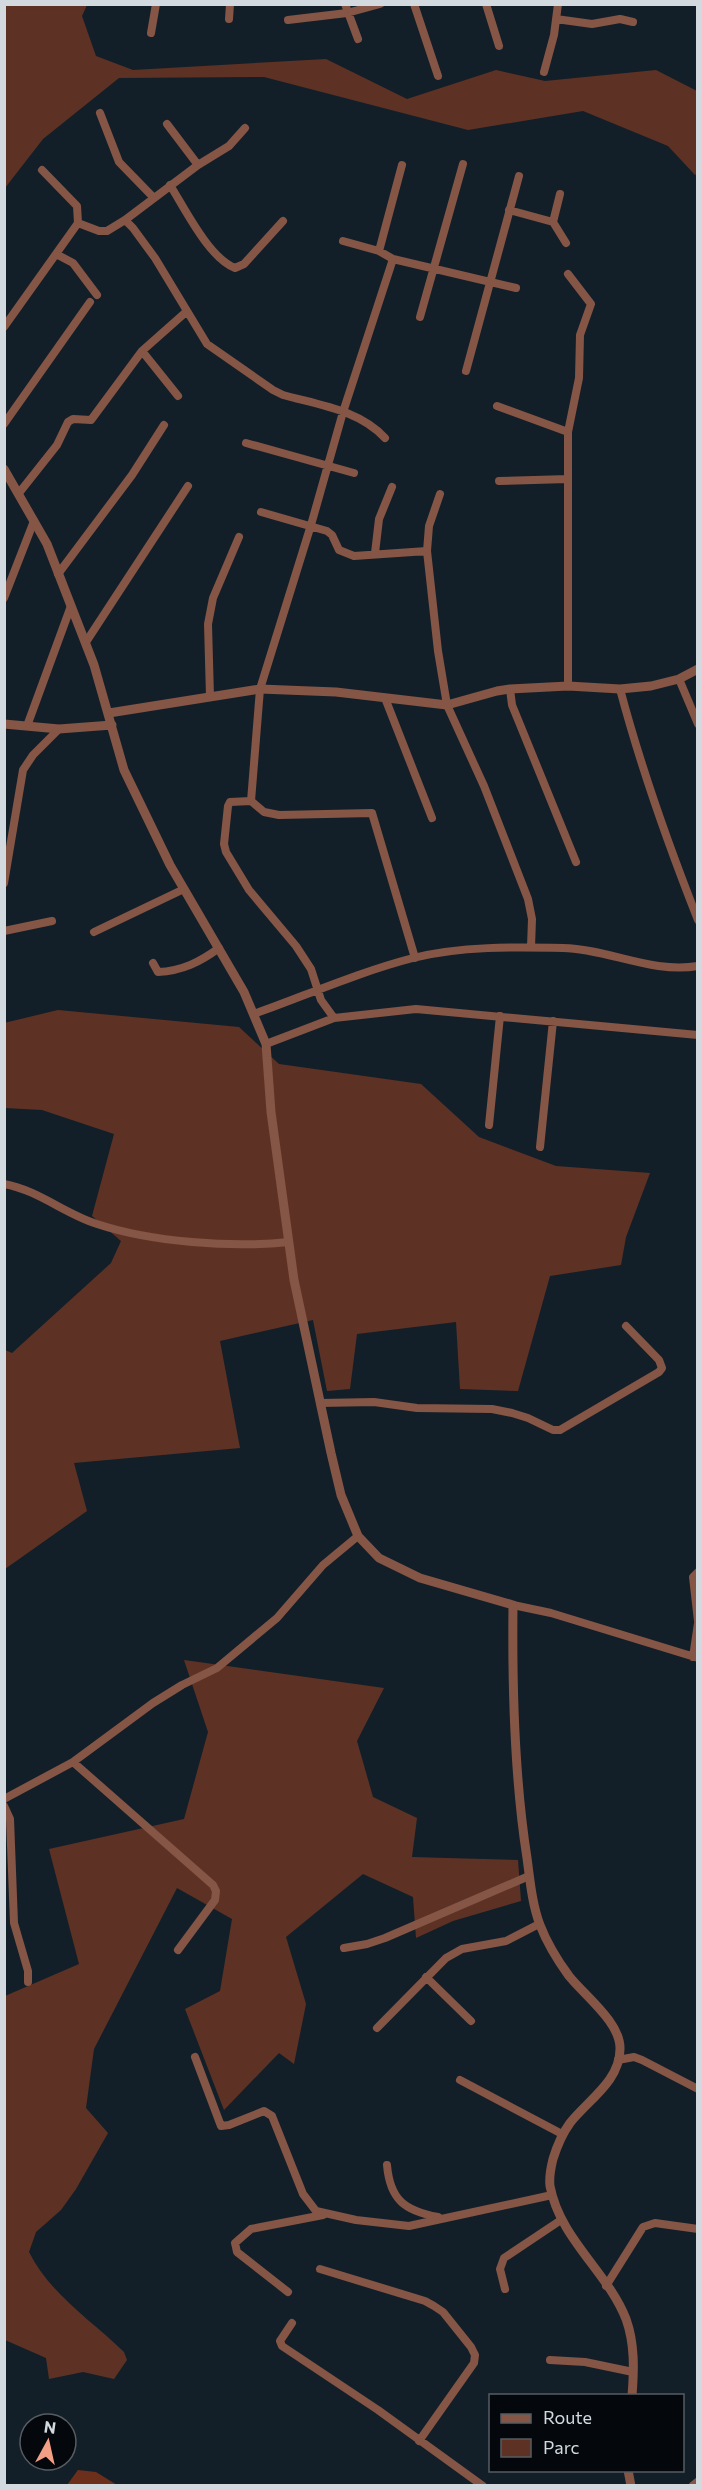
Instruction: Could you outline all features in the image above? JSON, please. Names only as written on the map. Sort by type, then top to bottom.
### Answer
[{"type":"street","points":[[151,33],[156,4]]},
{"type":"street","points":[[229,19],[230,4]]},
{"type":"street","points":[[288,20],[380,4]]},
{"type":"street","points":[[414,4],[438,76]]},
{"type":"street","points":[[486,4],[499,46]]},
{"type":"street","points":[[544,72],[558,4]]},
{"type":"street","points":[[346,9],[358,39]]},
{"type":"street","points":[[556,20],[592,24],[620,20],[633,22]]},
{"type":"street","points":[[100,113],[119,162],[153,197]]},
{"type":"street","points":[[167,124],[198,165]]},
{"type":"street","points":[[78,223],[103,231],[125,220],[153,197],[229,146],[245,128]]},
{"type":"street","points":[[420,317],[463,164]]},
{"type":"street","points":[[379,251],[402,165]]},
{"type":"street","points":[[4,327],[78,223],[77,206],[42,170]]},
{"type":"street","points":[[466,371],[519,176]]},
{"type":"street","points":[[170,185],[220,259],[236,268],[244,264],[283,221]]},
{"type":"street","points":[[553,222],[560,194]]},
{"type":"street","points":[[509,210],[553,222],[566,243]]},
{"type":"street","points":[[125,220],[155,258],[207,344],[273,390],[359,416],[374,425],[385,438]]},
{"type":"street","points":[[343,241],[433,270],[516,288]]},
{"type":"street","points":[[56,254],[73,263],[97,295]]},
{"type":"street","points":[[393,259],[343,412],[260,689],[252,801],[258,808],[279,816],[372,813],[415,958]]},
{"type":"street","points":[[568,274],[591,304],[580,334],[579,378],[568,432],[568,686]]},
{"type":"street","points":[[4,424],[90,302]]},
{"type":"street","points":[[19,493],[57,445],[68,422],[73,419],[91,420],[142,351],[186,312]]},
{"type":"street","points":[[142,351],[178,396]]},
{"type":"street","points":[[497,406],[568,432]]},
{"type":"street","points":[[58,574],[132,475],[164,425]]},
{"type":"street","points":[[246,443],[354,473]]},
{"type":"street","points":[[4,469],[47,544],[86,642],[109,713],[124,770],[184,889],[240,984],[266,1044],[271,1112],[294,1280],[341,1495],[358,1536],[380,1558],[420,1578],[513,1605],[561,1616],[695,1657],[698,1622],[693,1577],[698,1572]]},
{"type":"street","points":[[499,481],[568,479]]},
{"type":"street","points":[[86,642],[188,486]]},
{"type":"street","points":[[375,554],[379,519],[392,488]]},
{"type":"street","points":[[440,494],[429,526],[427,551],[438,651],[447,705],[484,786],[528,899],[532,920],[531,947]]},
{"type":"street","points":[[261,512],[311,525],[332,534],[339,550],[345,554],[354,556],[427,551]]},
{"type":"street","points":[[4,598],[34,521]]},
{"type":"street","points":[[210,697],[208,624],[213,598],[239,537]]},
{"type":"street","points":[[27,726],[71,606]]},
{"type":"street","points":[[109,713],[260,689],[336,692],[447,705],[510,689],[568,686],[620,689],[679,679],[698,669]]},
{"type":"street","points":[[679,679],[698,724]]},
{"type":"street","points":[[510,689],[512,705],[576,862]]},
{"type":"street","points":[[620,689],[637,753],[664,834],[698,920]]},
{"type":"street","points":[[385,698],[432,818]]},
{"type":"street","points":[[4,724],[59,729],[112,725]]},
{"type":"street","points":[[4,883],[23,770],[33,755],[59,729]]},
{"type":"street","points":[[252,801],[235,801],[228,806],[224,844],[226,852],[249,890],[296,946],[311,969],[324,1005],[334,1018]]},
{"type":"street","points":[[94,932],[184,889]]},
{"type":"street","points":[[4,931],[52,921]]},
{"type":"street","points":[[254,1014],[353,977],[415,958],[476,950],[531,947],[571,948],[663,967],[682,969],[698,966]]},
{"type":"street","points":[[153,963],[158,972],[174,971],[200,962],[219,948]]},
{"type":"street","points":[[266,1044],[334,1018],[416,1008],[698,1035]]},
{"type":"street","points":[[489,1125],[500,1016]]},
{"type":"street","points":[[540,1147],[553,1022]]},
{"type":"street","points":[[4,1184],[25,1190],[97,1224],[130,1233],[205,1242],[268,1245],[289,1242]]},
{"type":"street","points":[[320,1403],[374,1402],[417,1408],[492,1409],[520,1415],[553,1430],[560,1430],[660,1372],[662,1368],[659,1360],[626,1326]]},
{"type":"street","points":[[4,1799],[73,1762],[153,1703],[182,1685],[217,1668],[277,1618],[323,1565],[358,1536]]},
{"type":"street","points":[[513,1605],[516,1753],[523,1835],[539,1924],[549,1946],[569,1975],[609,2020],[617,2033],[620,2048],[618,2060],[598,2095],[572,2120],[562,2134],[552,2164],[549,2183],[561,2220],[625,2318],[631,2336],[632,2394]]},
{"type":"street","points":[[73,1762],[213,1885],[216,1891],[215,1900],[178,1950]]},
{"type":"street","points":[[4,1806],[9,1819],[9,1903],[28,1971],[28,1982]]},
{"type":"street","points":[[344,1948],[385,1938],[529,1876]]},
{"type":"street","points":[[377,2028],[446,1958],[462,1949],[506,1941],[539,1924]]},
{"type":"street","points":[[426,1977],[471,2021]]},
{"type":"street","points":[[195,2057],[219,2124],[229,2126],[264,2112],[273,2116],[280,2141],[307,2200],[316,2211],[409,2226],[552,2195]]},
{"type":"street","points":[[618,2060],[634,2057],[663,2069],[696,2086],[698,2098]]},
{"type":"street","points":[[460,2080],[562,2134]]},
{"type":"street","points":[[387,2165],[393,2193],[402,2204],[413,2211],[440,2218]]},
{"type":"street","points":[[288,2292],[237,2252],[235,2243],[251,2229],[324,2214]]},
{"type":"street","points":[[505,2289],[500,2269],[504,2258],[561,2220]]},
{"type":"street","points":[[606,2286],[643,2227],[655,2223],[698,2229]]},
{"type":"street","points":[[320,2269],[425,2301],[443,2312],[471,2347],[475,2355],[474,2363],[419,2441]]},
{"type":"street","points":[[292,2323],[280,2340],[282,2346],[378,2410],[483,2486]]},
{"type":"street","points":[[550,2360],[585,2362],[633,2372]]},
{"type":"street","points":[[693,2486],[698,2482]]},
{"type":"green space","points":[[5,4],[87,5],[82,16],[96,56],[133,70],[326,59],[407,99],[496,70],[545,81],[656,70],[697,91],[697,174],[695,175],[668,146],[583,111],[468,130],[264,77],[119,78],[43,139],[5,188]]},
{"type":"green space","points":[[58,1010],[239,1027],[279,1064],[421,1084],[479,1137],[556,1166],[650,1173],[626,1237],[621,1265],[550,1276],[518,1391],[460,1389],[456,1322],[357,1334],[350,1389],[327,1391],[313,1320],[220,1341],[240,1448],[74,1463],[87,1511],[5,1569],[5,1350],[12,1353],[111,1263],[121,1241],[92,1216],[114,1134],[42,1110],[5,1108],[4,1023]]},
{"type":"green space","points":[[184,1660],[384,1688],[357,1741],[373,1797],[417,1818],[412,1857],[518,1860],[521,1901],[453,1921],[416,1938],[413,1897],[363,1874],[286,1937],[306,2004],[294,2064],[279,2053],[224,2110],[185,2009],[220,1991],[232,1919],[177,1888],[94,2049],[86,2108],[108,2133],[76,2189],[61,2210],[36,2232],[29,2252],[48,2281],[72,2306],[124,2352],[127,2360],[114,2379],[83,2372],[49,2379],[46,2358],[5,2340],[5,1996],[79,1964],[49,1849],[184,1819],[208,1732]]},
{"type":"shaded area","points":[[78,2470],[96,2472],[117,2485],[67,2485]]}]
